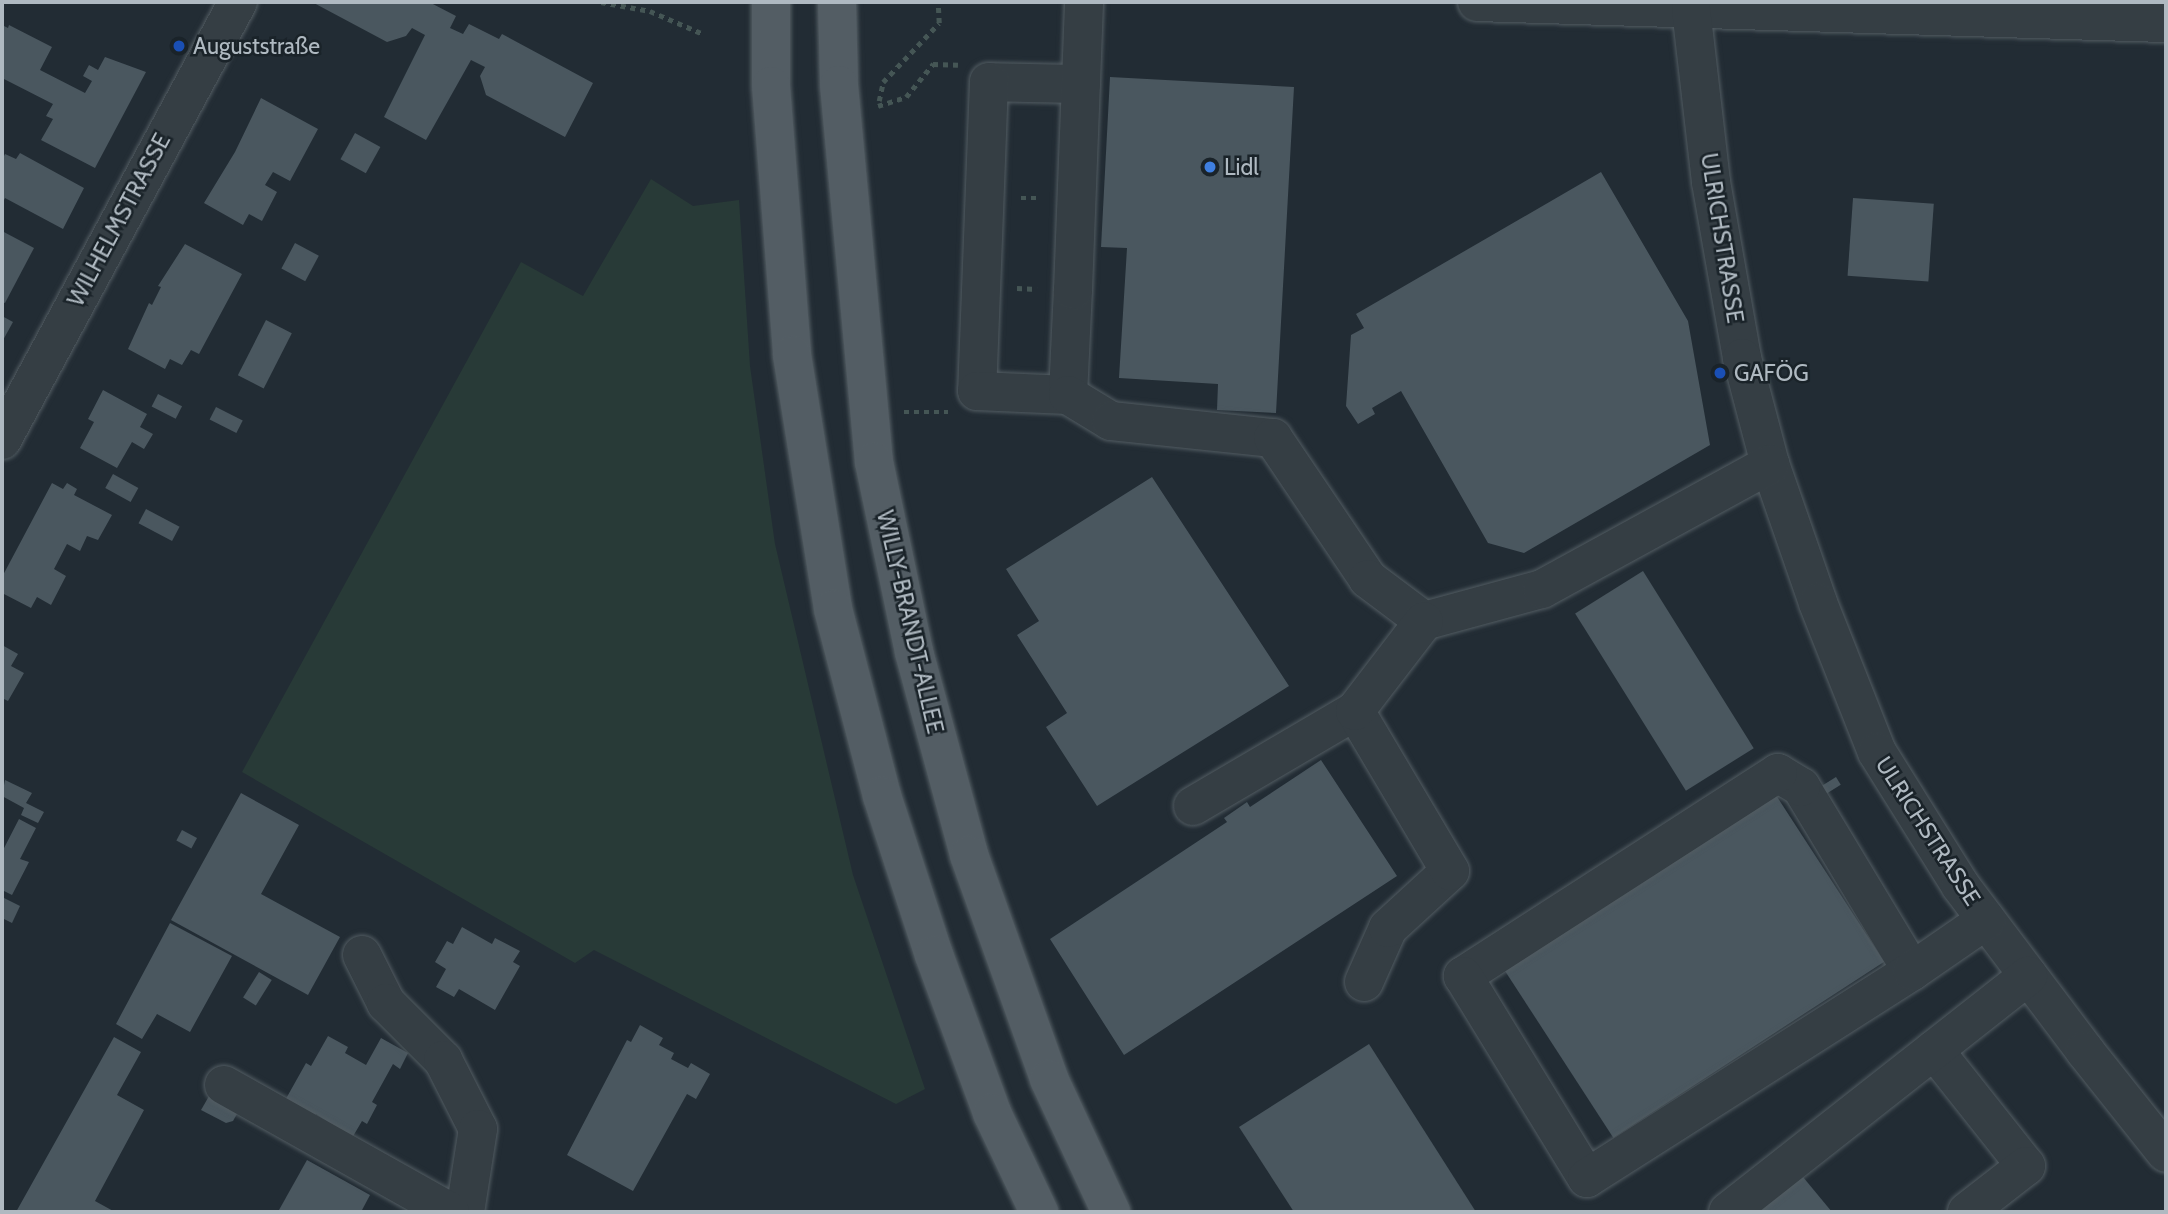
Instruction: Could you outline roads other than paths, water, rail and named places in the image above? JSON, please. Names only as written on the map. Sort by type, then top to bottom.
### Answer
[{"type":"main road","points":[[771,2],[771,86],[792,355],[833,609],[881,796],[934,955],[992,1113],[1039,1212]]},
{"type":"main road","name":"WILLY-BRANDT-ALLEE","points":[[837,2],[839,85],[874,462],[914,652],[969,855],[1049,1079],[1111,1212]]},
{"type":"street","name":"WILHELMSTRASSE","points":[[2,440],[238,2]]},
{"type":"street","points":[[1068,395],[1084,2]]},
{"type":"street","points":[[1477,2],[1690,9],[2091,10],[2166,23]]},
{"type":"street","name":"ULRICHSTRASSE","points":[[1690,9],[1713,195],[1742,358],[1770,464],[1818,603],[1877,752],[1960,886],[2166,1153]]},
{"type":"street","points":[[1081,84],[989,82],[977,391],[1068,395],[1111,421],[1273,438],[1368,579],[1424,621]]},
{"type":"street","points":[[1193,806],[1355,711],[1424,621],[1542,589],[1770,464]]},
{"type":"street","points":[[1355,711],[1450,871],[1388,928],[1364,982]]},
{"type":"street","points":[[1912,971],[1801,787],[1778,773],[1463,976],[1587,1178],[1912,971],[1986,920]]},
{"type":"street","points":[[362,955],[386,1003],[443,1060],[478,1129],[465,1212]]},
{"type":"street","points":[[1728,1212],[2028,976]]},
{"type":"street","points":[[1934,1050],[2026,1166],[1968,1212]]},
{"type":"street","points":[[223,1085],[450,1212]]},
{"type":"place","name":"Auguststraße","points":[[179,46]]},
{"type":"place","name":"Lidl","points":[[1210,167]]},
{"type":"place","name":"GAFÖG","points":[[1720,373]]}]
